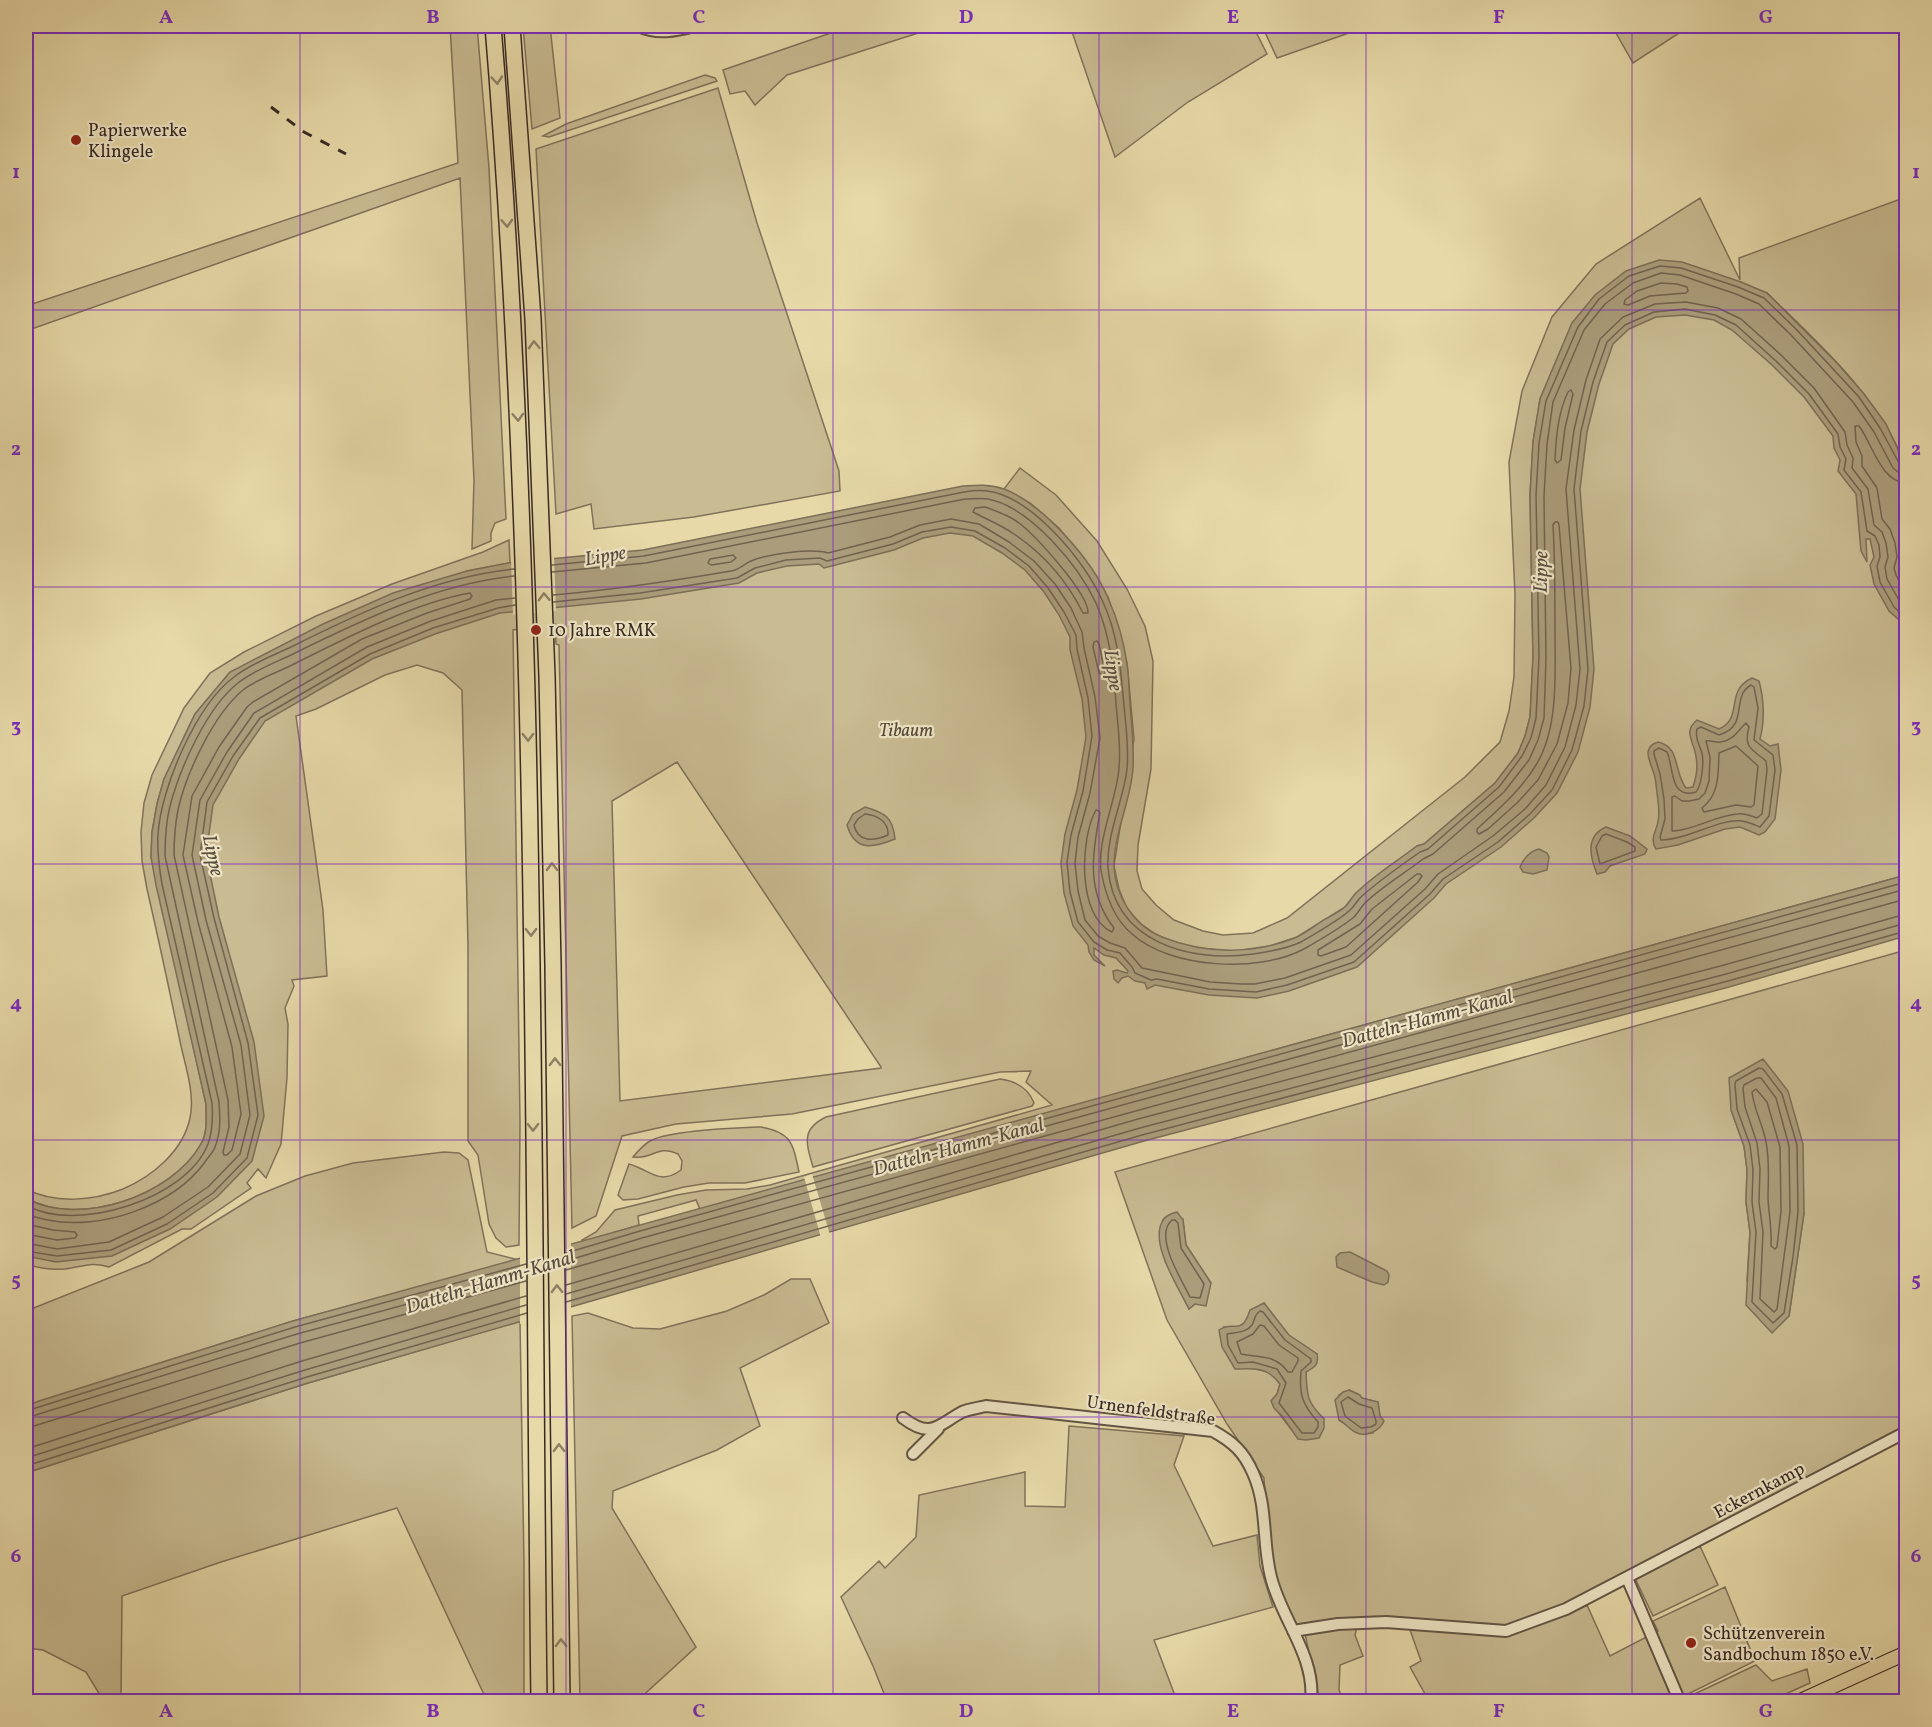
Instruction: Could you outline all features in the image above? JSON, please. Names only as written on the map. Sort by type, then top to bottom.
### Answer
[{"type":"highway","points":[[493,26],[504,164],[521,490],[527,678],[539,1701]]},
{"type":"highway","points":[[512,26],[533,319],[547,676],[562,1701]]},
{"type":"main road","points":[[1798,1701],[1906,1653]]},
{"type":"street","points":[[638,26],[669,32],[695,26]]},
{"type":"street","name":"Urnenfeldstraße","points":[[913,1454],[938,1429],[965,1411],[986,1406],[1214,1431],[1232,1441],[1253,1473],[1259,1489],[1270,1576],[1276,1596],[1307,1661],[1311,1678],[1311,1701]]},
{"type":"street","points":[[903,1418],[924,1429],[938,1429]]},
{"type":"street","name":"Eckernkamp","points":[[1293,1632],[1338,1624],[1386,1622],[1506,1630],[1566,1609],[1906,1431]]},
{"type":"street","points":[[1627,1578],[1680,1701]]},
{"type":"green space","points":[[450,26],[477,26],[489,168],[506,519],[495,523],[491,541],[472,549],[474,480],[460,178],[26,331],[26,306],[458,163]]},
{"type":"green space","points":[[523,26],[550,26],[560,118],[532,129]]},
{"type":"green space","points":[[851,26],[940,26],[787,75],[755,105],[745,91],[730,94],[723,70]]},
{"type":"green space","points":[[1070,26],[1253,26],[1267,54],[1188,102],[1115,157]]},
{"type":"green space","points":[[1262,26],[1369,26],[1277,58]]},
{"type":"green space","points":[[1612,26],[1690,26],[1633,63]]},
{"type":"green space","points":[[705,75],[717,81],[549,137],[543,136],[566,124]]},
{"type":"green space","points":[[718,88],[757,223],[839,471],[840,491],[694,517],[594,529],[591,504],[556,514],[536,149]]},
{"type":"green space","points":[[1906,197],[1906,467],[1881,417],[1864,395],[1827,352],[1767,293],[1572,324],[1540,399],[1533,442],[1530,495],[1533,657],[1530,717],[1518,753],[1495,783],[1424,844],[1417,846],[1356,893],[1345,907],[1297,937],[1269,946],[1235,951],[1203,949],[1178,944],[1157,935],[1141,924],[1127,909],[1119,889],[1114,866],[1134,739],[1127,663],[1108,597],[1087,563],[1059,528],[1030,503],[1004,489],[1020,468],[1056,495],[1097,541],[1127,589],[1145,626],[1153,661],[1151,769],[1138,845],[1137,871],[1142,889],[1174,920],[1203,931],[1223,935],[1253,933],[1287,918],[1465,777],[1500,742],[1509,711],[1514,677],[1515,595],[1509,462],[1522,391],[1552,317],[1596,264],[1700,198],[1740,280],[1739,258]]},
{"type":"green space","name":"Tibaum","points":[[1665,288],[1778,332],[1906,571],[1906,875],[700,1209],[696,1200],[638,1216],[639,1225],[583,1242],[582,1240],[596,1232],[615,1210],[706,1190],[747,1189],[770,1185],[1052,1105],[1026,1082],[1031,1071],[1000,1072],[792,1114],[676,1124],[622,1136],[596,1216],[572,1228],[559,645],[556,644],[555,624],[513,630],[520,1122],[519,1245],[506,1247],[496,1238],[489,1224],[478,1155],[468,1141],[468,946],[462,690],[443,673],[417,665],[385,675],[316,709],[296,716],[323,910],[327,976],[292,980],[294,986],[285,1008],[288,1024],[287,1078],[281,1144],[266,1178],[258,1169],[247,1183],[251,1188],[191,1229],[182,1229],[109,1267],[92,1264],[55,1269],[26,1264],[26,1226],[55,1234],[211,1169],[185,796],[348,640],[961,511],[1071,584],[1111,926],[1262,971],[1524,789],[1577,368]],"holes":[[[677,762],[881,1067],[620,1101],[612,801]]]},
{"type":"green space","points":[[509,540],[510,563],[467,571],[230,672],[195,714],[164,779],[152,832],[151,857],[206,1104],[205,1135],[187,1162],[169,1179],[147,1192],[122,1202],[97,1208],[71,1210],[47,1206],[26,1198],[26,1189],[49,1197],[74,1199],[111,1193],[134,1184],[156,1170],[174,1152],[190,1118],[191,1091],[147,889],[142,861],[141,832],[144,803],[152,775],[184,708],[210,673],[244,652],[316,616],[392,584],[483,552]]},
{"type":"green space","points":[[1906,950],[1906,1425],[1565,1605],[1505,1627],[1299,1625],[1295,1623],[1282,1598],[1269,1555],[1264,1478],[1227,1424],[1167,1320],[1115,1172]],"holes":[[[1731,1110],[1804,1213],[1789,1316],[1772,1332],[1762,1320],[1747,1281],[1750,1232],[1746,1202],[1747,1170],[1744,1146]],[[1183,1220],[1186,1245],[1211,1283],[1189,1309],[1165,1261]],[[1264,1303],[1289,1336],[1317,1354],[1306,1372],[1306,1389],[1310,1405],[1324,1419],[1298,1438],[1272,1401],[1280,1384],[1272,1373],[1252,1368],[1224,1327],[1238,1327]],[[1349,1390],[1360,1395],[1361,1398],[1378,1402],[1380,1416],[1373,1433],[1357,1432],[1339,1420],[1339,1395]]]},
{"type":"green space","points":[[1000,1079],[1016,1083],[1025,1089],[1034,1103],[1032,1106],[813,1167],[807,1144],[809,1132],[812,1126],[826,1117]]},
{"type":"green space","points":[[761,1127],[779,1132],[789,1140],[795,1153],[799,1172],[745,1183],[709,1183],[684,1187],[638,1199],[623,1200],[618,1195],[629,1164],[661,1177],[673,1175],[681,1170],[682,1161],[678,1154],[671,1151],[633,1157],[650,1141],[687,1132]]},
{"type":"green space","points":[[444,1152],[459,1153],[468,1160],[487,1252],[519,1260],[293,1321],[26,1406],[26,1311],[149,1262],[256,1196],[305,1176],[353,1163]]},
{"type":"green space","points":[[791,1279],[810,1279],[829,1323],[740,1368],[760,1426],[717,1450],[613,1491],[612,1508],[696,1647],[637,1701],[580,1701],[572,1316],[588,1313],[633,1328],[660,1329],[727,1311],[764,1295]]},
{"type":"green space","points":[[520,1321],[524,1701],[487,1701],[397,1508],[221,1562],[122,1596],[121,1701],[99,1701],[100,1695],[86,1672],[43,1650],[26,1648],[26,1473],[308,1383]]},
{"type":"green space","points":[[1069,1426],[1184,1436],[1174,1465],[1213,1546],[1257,1535],[1260,1566],[1273,1607],[1154,1640],[1177,1701],[887,1701],[841,1597],[879,1561],[885,1568],[916,1537],[919,1495],[1025,1472],[1025,1506],[1065,1507]]},
{"type":"green space","points":[[1700,1546],[1718,1585],[1653,1616],[1634,1576]]},
{"type":"green space","points":[[1725,1587],[1755,1661],[1674,1701],[1412,1701],[1425,1694],[1410,1667],[1421,1661],[1409,1627],[1508,1635],[1567,1615],[1587,1605],[1610,1656],[1658,1631],[1653,1621]]},
{"type":"green space","points":[[1357,1627],[1355,1635],[1363,1656],[1340,1665],[1339,1690],[1344,1701],[1316,1701],[1318,1693],[1305,1634]]},
{"type":"green space","points":[[1756,1665],[1772,1681],[1807,1669],[1810,1683],[1770,1701],[1687,1701],[1686,1698]]},
{"type":"water","name":"Lippe","points":[[1659,260],[1682,262],[1767,293],[1837,363],[1886,424],[1906,467],[1906,626],[1889,611],[1874,584],[1870,565],[1874,557],[1870,539],[1866,539],[1867,562],[1861,551],[1856,494],[1838,471],[1840,460],[1834,448],[1833,436],[1804,397],[1732,330],[1714,320],[1685,315],[1656,317],[1629,329],[1613,344],[1599,384],[1587,432],[1580,489],[1594,669],[1590,707],[1578,752],[1557,793],[1534,818],[1501,847],[1446,884],[1434,898],[1357,967],[1289,991],[1257,998],[1209,995],[1155,985],[1147,989],[1145,983],[1135,981],[1128,976],[1122,978],[1118,983],[1114,979],[1113,971],[1127,973],[1128,971],[1116,958],[1104,955],[1094,948],[1094,955],[1105,966],[1094,960],[1088,945],[1073,926],[1064,893],[1061,863],[1086,737],[1082,699],[1070,650],[1070,637],[1044,592],[1025,570],[973,536],[950,533],[923,538],[894,550],[824,568],[819,564],[787,566],[757,573],[739,583],[641,599],[500,613],[435,634],[372,659],[265,721],[239,759],[213,805],[206,855],[219,917],[254,1042],[264,1116],[252,1161],[217,1197],[170,1229],[112,1256],[56,1262],[26,1256],[26,1198],[47,1206],[71,1210],[97,1208],[122,1202],[147,1192],[169,1179],[187,1162],[205,1135],[206,1104],[156,885],[151,857],[152,832],[164,779],[195,714],[230,672],[323,624],[393,593],[467,571],[508,563],[643,550],[963,486],[999,487],[1019,496],[1065,535],[1101,583],[1120,630],[1128,669],[1133,760],[1132,780],[1117,841],[1114,866],[1118,888],[1128,909],[1152,932],[1178,943],[1195,947],[1245,950],[1279,944],[1298,936],[1342,909],[1370,880],[1417,846],[1424,844],[1495,783],[1518,753],[1530,717],[1533,657],[1530,495],[1533,442],[1540,399],[1572,323],[1595,295],[1626,271]]},
{"type":"water","points":[[1752,678],[1759,681],[1762,695],[1763,717],[1760,739],[1770,746],[1778,744],[1781,770],[1775,819],[1765,832],[1759,835],[1740,827],[1725,829],[1678,845],[1656,849],[1653,838],[1659,818],[1659,807],[1655,779],[1648,755],[1650,747],[1658,742],[1670,749],[1674,754],[1686,788],[1693,787],[1697,764],[1690,729],[1697,720],[1719,729],[1726,724],[1731,718],[1739,690]]},
{"type":"water","points":[[865,807],[887,817],[895,839],[872,846],[860,844],[855,840],[847,825],[853,814]]},
{"type":"water","points":[[1606,827],[1630,836],[1647,849],[1645,854],[1610,866],[1605,872],[1597,874],[1592,861],[1592,841],[1599,831]]},
{"type":"water","points":[[1539,849],[1547,853],[1549,857],[1547,870],[1533,874],[1523,872],[1520,867],[1523,861],[1530,853]]},
{"type":"water","name":"Datteln-Hamm-Kanal","points":[[1906,875],[1906,936],[1729,987],[1144,1141],[308,1383],[26,1473],[26,1406],[39,1401],[293,1321]]},
{"type":"water","points":[[1763,1059],[1788,1091],[1803,1144],[1804,1213],[1789,1316],[1772,1333],[1746,1305],[1750,1232],[1746,1202],[1747,1170],[1744,1146],[1731,1110],[1729,1078]]},
{"type":"water","points":[[1177,1212],[1183,1220],[1186,1245],[1211,1283],[1206,1306],[1195,1304],[1189,1309],[1163,1254],[1159,1231],[1162,1222],[1170,1214]]},
{"type":"water","points":[[1350,1252],[1387,1271],[1388,1282],[1384,1285],[1372,1282],[1337,1267],[1336,1257],[1340,1253]]},
{"type":"water","points":[[1264,1303],[1289,1335],[1317,1354],[1316,1365],[1306,1372],[1309,1398],[1324,1419],[1324,1428],[1319,1438],[1298,1439],[1271,1401],[1277,1394],[1280,1384],[1271,1374],[1265,1372],[1254,1369],[1235,1369],[1222,1347],[1219,1330],[1229,1326],[1240,1326],[1250,1310]]},
{"type":"water","points":[[1349,1390],[1362,1398],[1378,1402],[1380,1416],[1384,1421],[1376,1430],[1368,1434],[1359,1434],[1339,1420],[1335,1400],[1343,1392]]},
{"type":"pier","points":[[554,556],[556,611],[513,615],[511,560]]},
{"type":"pier","points":[[812,1174],[830,1235],[821,1238],[804,1177]]},
{"type":"pier","points":[[571,1243],[571,1310],[520,1324],[520,1256]]},
{"type":"railway","points":[[271,107],[304,132],[346,154]]},
{"type":"place","name":"Papierwerke Klingele","points":[[76,140]]},
{"type":"place","name":"10 Jahre RMK","points":[[536,630]]},
{"type":"place","name":"Schützenverein Sandbochum 1850 e.V.","points":[[1691,1643]]}]
